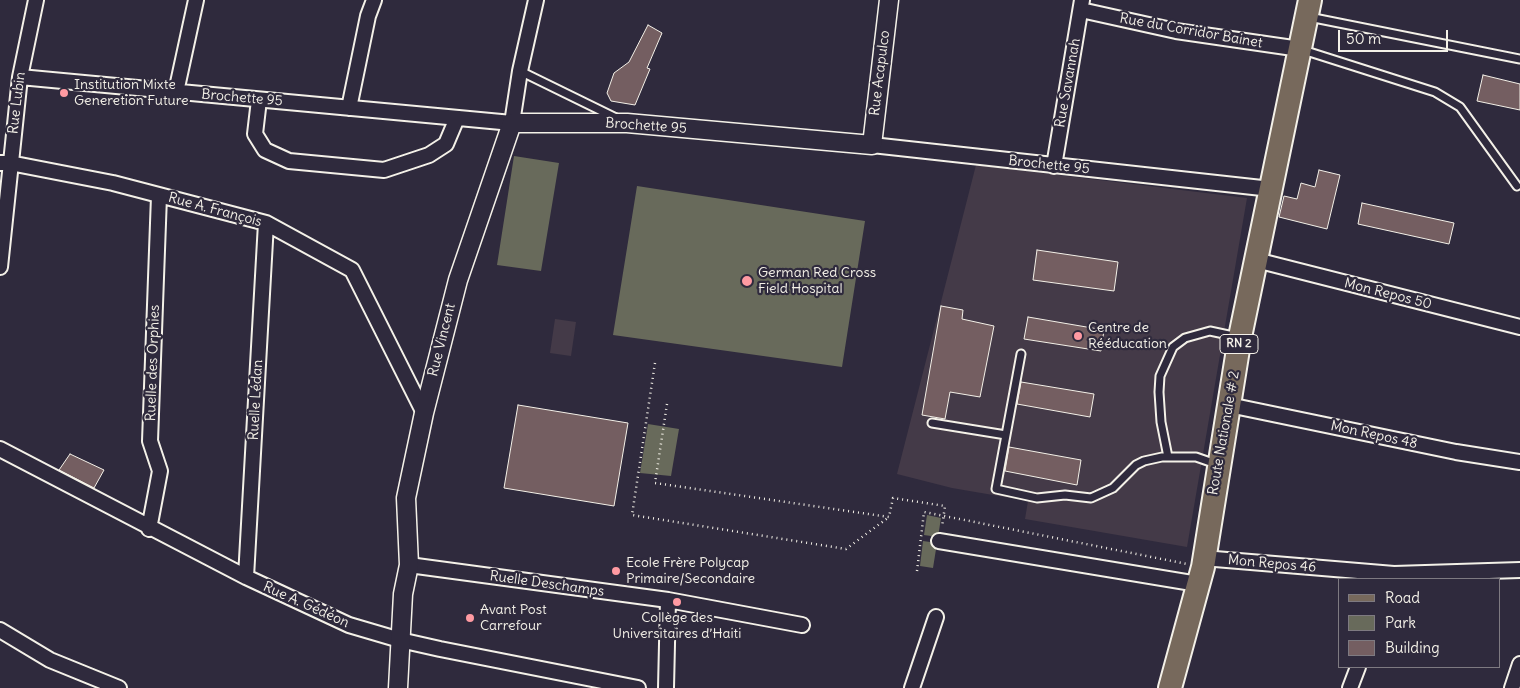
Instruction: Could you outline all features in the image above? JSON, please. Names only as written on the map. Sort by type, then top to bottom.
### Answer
[{"type":"main road","name":"Route Nationale # 2","points":[[1170,688],[1201,570],[1240,337],[1308,8]]},
{"type":"street","name":"Rue Lubin","points":[[0,267],[5,163],[36,0]]},
{"type":"street","points":[[176,92],[196,0]]},
{"type":"street","points":[[349,108],[368,16],[374,0]]},
{"type":"street","name":"Rue Vincent","points":[[398,688],[403,594],[409,565],[406,498],[424,413],[458,280],[512,123],[520,71],[536,0]]},
{"type":"street","name":"Rue Acapulco","points":[[872,145],[889,0]]},
{"type":"street","name":"Rue du Corridor Bainet","points":[[1082,5],[1176,31],[1300,49]]},
{"type":"street","name":"Rue Savannah","points":[[1054,166],[1082,5]]},
{"type":"street","name":"Brochette 95","points":[[20,77],[512,123],[627,123],[872,145],[1271,190]]},
{"type":"street","points":[[259,100],[255,134],[265,150],[288,161],[384,170],[429,154],[446,144],[456,118]]},
{"type":"street","name":"Rue A. François","points":[[5,163],[113,184],[266,223],[352,270],[424,413]]},
{"type":"street","name":"Ruelle des Orphies","points":[[149,529],[160,471],[150,441],[159,196]]},
{"type":"street","name":"Ruelle Lédan","points":[[246,577],[266,223]]},
{"type":"street","name":"Mon Repos 50","points":[[1256,260],[1520,327]]},
{"type":"street","name":"Mon Repos 48","points":[[1229,404],[1456,452],[1520,462]]},
{"type":"street","name":"Rue A. Gédéon","points":[[0,449],[149,529],[246,577],[349,624],[400,640],[638,688]]},
{"type":"street","name":"Mon Repos 46","points":[[939,541],[1201,570],[1393,576],[1520,570]]},
{"type":"street","name":"Ruelle Deschamps","points":[[409,565],[668,600],[802,625]]},
{"type":"street","points":[[666,688],[668,600]]},
{"type":"street","points":[[912,688],[936,617]]},
{"type":"street","points":[[0,630],[50,660],[119,688]]},
{"type":"street","points":[[1512,688],[1520,664]]},
{"type":"street","points":[[1350,688],[1358,668]]},
{"type":"lane","points":[[1308,8],[1520,59]]},
{"type":"lane","points":[[1300,49],[1435,92],[1460,107],[1517,186]]},
{"type":"lane","points":[[520,71],[627,123]]},
{"type":"lane","points":[[1168,457],[1160,422],[1159,392],[1162,368],[1172,347],[1185,338],[1210,331],[1240,337]]},
{"type":"lane","points":[[1021,354],[996,488],[1037,498],[1065,495],[1098,496],[1112,488],[1136,465],[1144,461],[1168,457],[1196,457],[1218,464]]},
{"type":"lane","points":[[932,423],[1006,435]]},
{"type":"path","points":[[654,363],[632,515],[846,549],[889,516],[893,498],[945,506]]},
{"type":"path","points":[[666,404],[655,482],[889,516]]},
{"type":"path","points":[[917,571],[924,512],[1201,570]]},
{"type":"shaded area","name":"Centre de Rééducation","points":[[976,165],[1247,198],[1187,547],[1025,519],[1028,501],[952,488],[897,474]]},
{"type":"shaded area","points":[[555,319],[576,322],[571,356],[550,353]]},
{"type":"green space","points":[[514,156],[559,163],[541,271],[497,265]]},
{"type":"green space","points":[[637,186],[865,221],[842,367],[613,335]]},
{"type":"green space","points":[[648,424],[679,429],[671,476],[640,473]]},
{"type":"green space","points":[[927,515],[941,518],[938,537],[924,535]]},
{"type":"green space","points":[[923,541],[937,543],[933,568],[920,566]]},
{"type":"building","points":[[648,25],[662,33],[647,68],[650,69],[635,105],[611,101],[607,93],[614,73],[629,62]]},
{"type":"building","points":[[1483,75],[1520,84],[1520,110],[1477,101]]},
{"type":"building","points":[[1319,170],[1340,175],[1327,229],[1279,217],[1284,196],[1297,199],[1301,183],[1315,187]]},
{"type":"building","points":[[1362,203],[1454,223],[1449,244],[1358,224]]},
{"type":"building","points":[[1037,250],[1118,262],[1114,291],[1033,280]]},
{"type":"building","points":[[941,306],[963,310],[962,319],[994,326],[980,397],[950,392],[945,419],[922,415]]},
{"type":"building","points":[[1028,317],[1104,330],[1101,351],[1024,339]]},
{"type":"building","points":[[1021,382],[1094,394],[1090,417],[1017,404]]},
{"type":"building","points":[[518,405],[628,423],[614,506],[504,488]]},
{"type":"building","points":[[1009,447],[1081,460],[1077,485],[1005,471]]},
{"type":"building","points":[[70,454],[104,470],[94,488],[59,470]]},
{"type":"place","name":"Institution Mixte Generetion Future","points":[[64,93]]},
{"type":"place","name":"German Red Cross Field Hospital","points":[[747,281]]},
{"type":"place","name":"Centre de Rééducation","points":[[1078,336]]},
{"type":"place","name":"Ecole Frère Polycap Primaire/Secondaire","points":[[616,571]]},
{"type":"place","name":"Collège des Universitaires d’Haiti","points":[[677,602]]},
{"type":"place","name":"Avant Post Carrefour","points":[[470,618]]}]
